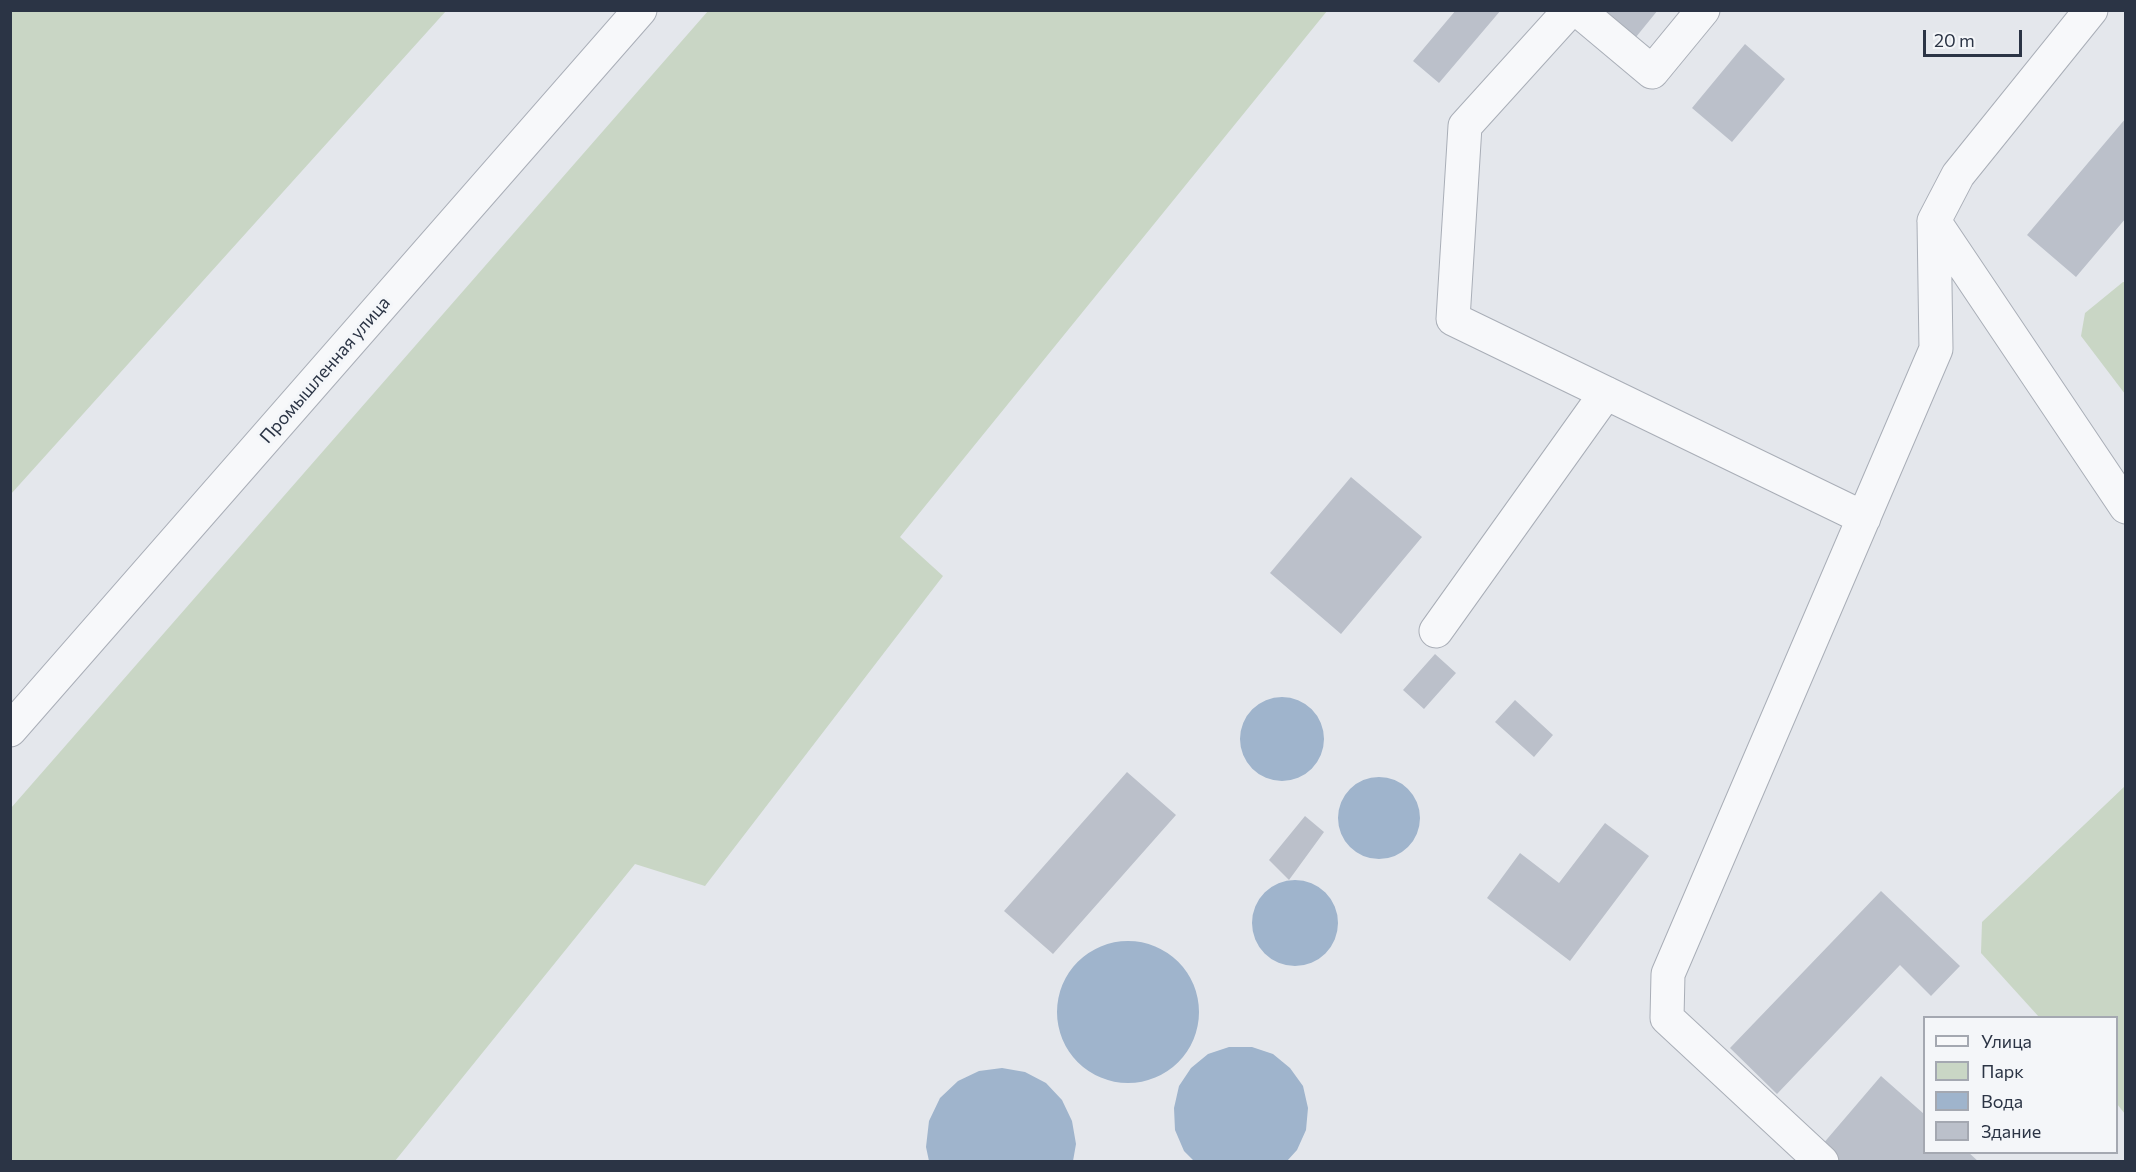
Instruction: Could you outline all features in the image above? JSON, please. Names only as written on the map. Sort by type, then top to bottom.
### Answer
[{"type":"street","name":"Промышленная улица","points":[[10,730],[640,10]]},
{"type":"street","points":[[1570,10],[1465,126],[1453,318],[1864,518]]},
{"type":"street","points":[[1578,10],[1652,72],[1703,10]]},
{"type":"street","points":[[1822,1161],[1667,1018],[1668,974],[1936,349],[1934,221],[1958,176],[2091,10]]},
{"type":"street","points":[[1934,221],[2126,507]]},
{"type":"street","points":[[1436,631],[1606,393]]},
{"type":"green space","points":[[10,11],[446,11],[11,494]]},
{"type":"green space","points":[[708,11],[1327,11],[900,537],[943,576],[705,886],[635,864],[395,1161],[11,1161],[11,808]]},
{"type":"green space","points":[[2123,282],[2126,282],[2125,394],[2081,336],[2085,313]]},
{"type":"green space","points":[[2125,786],[2125,1114],[2118,1105],[2118,1016],[2038,1016],[1981,953],[1982,922]]},
{"type":"water","points":[[1282,697],[1298,700],[1312,709],[1321,723],[1324,739],[1321,755],[1312,769],[1298,778],[1282,781],[1266,778],[1252,769],[1243,755],[1240,739],[1243,723],[1252,709],[1266,700]]},
{"type":"water","points":[[1371,777],[1387,777],[1402,784],[1413,795],[1420,810],[1417,834],[1408,847],[1387,859],[1371,859],[1356,852],[1345,841],[1338,826],[1338,810],[1345,795],[1356,784]]},
{"type":"water","points":[[1295,880],[1312,883],[1331,899],[1335,906],[1338,923],[1335,940],[1319,959],[1312,963],[1295,966],[1278,963],[1259,947],[1255,940],[1252,923],[1255,906],[1271,887],[1278,883]]},
{"type":"water","points":[[1128,941],[1155,946],[1178,962],[1194,985],[1199,1012],[1194,1039],[1178,1062],[1155,1078],[1128,1083],[1101,1078],[1078,1062],[1062,1039],[1057,1012],[1062,985],[1078,962],[1101,946]]},
{"type":"water","points":[[1229,1047],[1252,1047],[1273,1054],[1290,1068],[1303,1086],[1308,1108],[1306,1130],[1297,1150],[1287,1161],[1194,1161],[1184,1151],[1175,1130],[1174,1108],[1179,1086],[1191,1068],[1208,1054]]},
{"type":"water","points":[[1002,1068],[1025,1072],[1046,1083],[1062,1100],[1072,1121],[1076,1144],[1073,1161],[929,1161],[926,1147],[929,1121],[940,1098],[958,1081],[979,1071]]},
{"type":"building","points":[[1456,10],[1501,10],[1439,83],[1413,61]]},
{"type":"building","points":[[1604,10],[1658,10],[1636,37]]},
{"type":"building","points":[[1745,44],[1785,79],[1732,142],[1692,108]]},
{"type":"building","points":[[2126,118],[2126,218],[2076,277],[2027,235]]},
{"type":"building","points":[[1351,477],[1422,537],[1341,634],[1270,573]]},
{"type":"building","points":[[1435,654],[1456,673],[1424,709],[1403,690]]},
{"type":"building","points":[[1515,700],[1553,735],[1534,757],[1495,722]]},
{"type":"building","points":[[1127,772],[1176,815],[1053,954],[1004,911]]},
{"type":"building","points":[[1305,816],[1324,832],[1289,880],[1269,860]]},
{"type":"building","points":[[1605,823],[1649,856],[1570,961],[1487,898],[1520,853],[1559,883]]},
{"type":"building","points":[[1881,891],[1960,966],[1931,996],[1900,965],[1777,1094],[1730,1048]]},
{"type":"building","points":[[1881,1076],[1923,1113],[1923,1154],[1970,1154],[1979,1162],[1840,1162],[1822,1145]]}]
